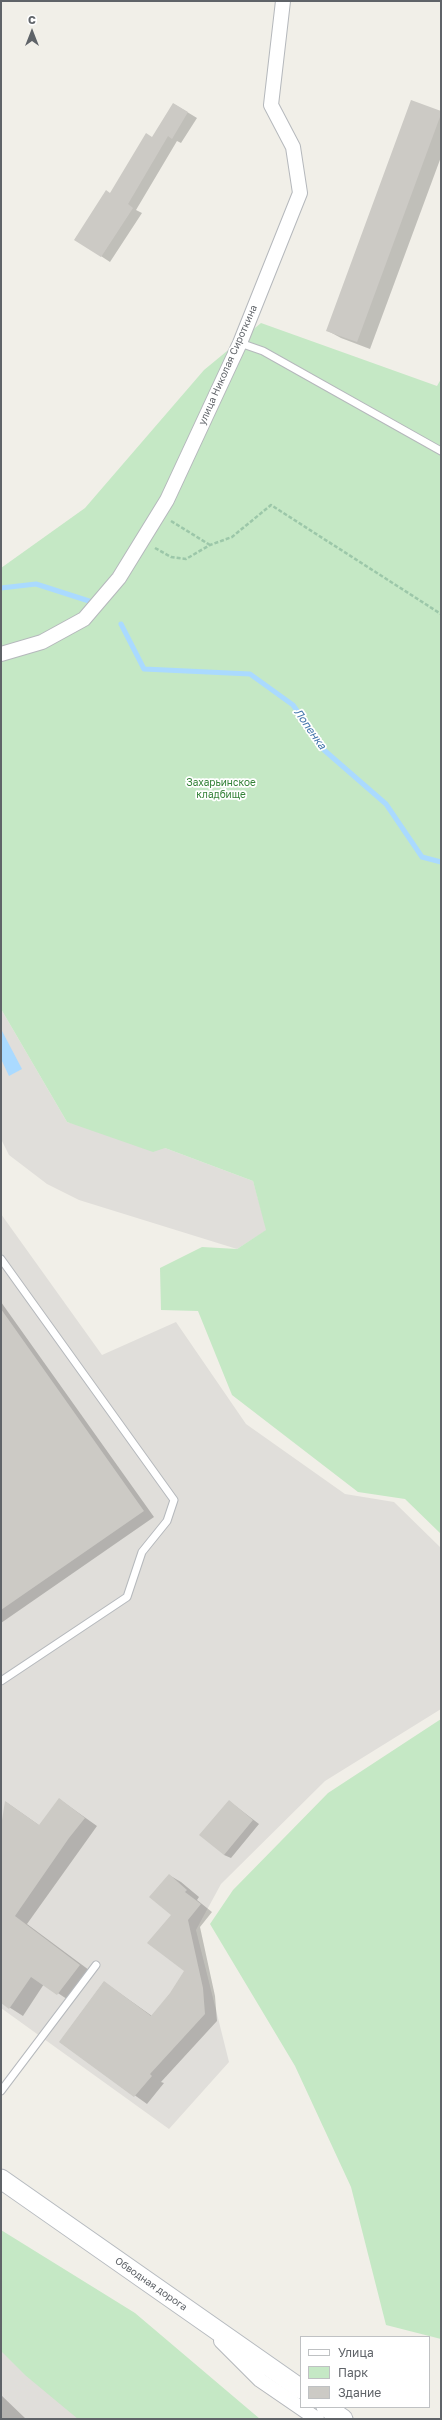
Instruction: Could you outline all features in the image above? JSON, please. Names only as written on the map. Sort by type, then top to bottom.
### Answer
[{"type":"main road","name":"Обводная дорога","points":[[1,2179],[197,2316],[300,2403]]},
{"type":"main road","points":[[327,2408],[343,2419]]},
{"type":"street","name":"улица Николая Сироткина","points":[[1,654],[42,642],[84,619],[119,578],[167,500],[240,342],[300,193],[293,147],[271,105],[283,1]]},
{"type":"street","points":[[305,2408],[317,2419]]},
{"type":"lane","points":[[240,342],[263,351],[441,451]]},
{"type":"lane","points":[[1,1259],[174,1500],[167,1521],[142,1552],[128,1597],[1,1681]]},
{"type":"lane","points":[[1,2091],[96,1965]]},
{"type":"path","points":[[142,541],[171,557],[186,559],[210,545],[232,537],[271,505],[441,614]]},
{"type":"path","points":[[159,513],[210,545]]},
{"type":"shaded area","points":[[1,1009],[67,1122],[165,1148],[253,1181],[267,1230],[237,1249],[79,1200],[47,1184],[9,1155],[1,1139]]},
{"type":"shaded area","points":[[1,1214],[102,1355],[176,1322],[246,1424],[345,1494],[394,1502],[441,1548],[441,1709],[325,1781],[221,1884],[196,1930],[229,2062],[169,2129],[1,2008]]},
{"type":"shaded area","points":[[1,2348],[79,2419],[1,2419]]},
{"type":"green space","name":"Захарьинское кладбище","points":[[261,323],[437,386],[441,379],[441,1534],[405,1499],[358,1492],[232,1395],[198,1311],[161,1310],[160,1268],[202,1247],[237,1249],[266,1230],[253,1181],[165,1148],[153,1152],[67,1122],[1,1009],[1,568],[85,508],[204,370]]},
{"type":"green space","points":[[441,1719],[441,2339],[386,2325],[351,2187],[295,2066],[210,1924],[233,1890],[328,1793]]},
{"type":"green space","points":[[1,2230],[135,2313],[260,2419],[78,2419],[25,2375],[1,2351]]},
{"type":"water","points":[[1,1029],[22,1069],[9,1076],[1,1059]]},
{"type":"building","points":[[411,100],[441,111],[441,114],[357,342],[326,331]]},
{"type":"building","points":[[173,103],[188,112],[172,139],[168,136],[128,204],[133,208],[101,257],[74,240],[106,190],[110,193],[146,133],[152,137]]},
{"type":"building","points":[[1,1309],[144,1511],[1,1610]]},
{"type":"building","points":[[59,1798],[85,1818],[69,1838],[15,1916],[80,1965],[57,1995],[31,1977],[9,2009],[1,2003],[1,1827],[5,1801],[39,1825]]},
{"type":"building","points":[[229,1800],[253,1820],[224,1855],[199,1835]]},
{"type":"building","points":[[169,1874],[187,1890],[185,1892],[201,1904],[188,1920],[203,1988],[205,2014],[150,2074],[152,2076],[134,2097],[59,2042],[104,1981],[151,2016],[170,1993],[184,1971],[147,1943],[171,1915],[149,1897]]},
{"type":"waterway","name":"Лопенка","points":[[1,588],[36,584],[89,601]]},
{"type":"waterway","name":"Лопенка","points":[[121,624],[144,669],[250,674],[293,705],[324,750],[386,804],[422,857],[441,862]]}]
